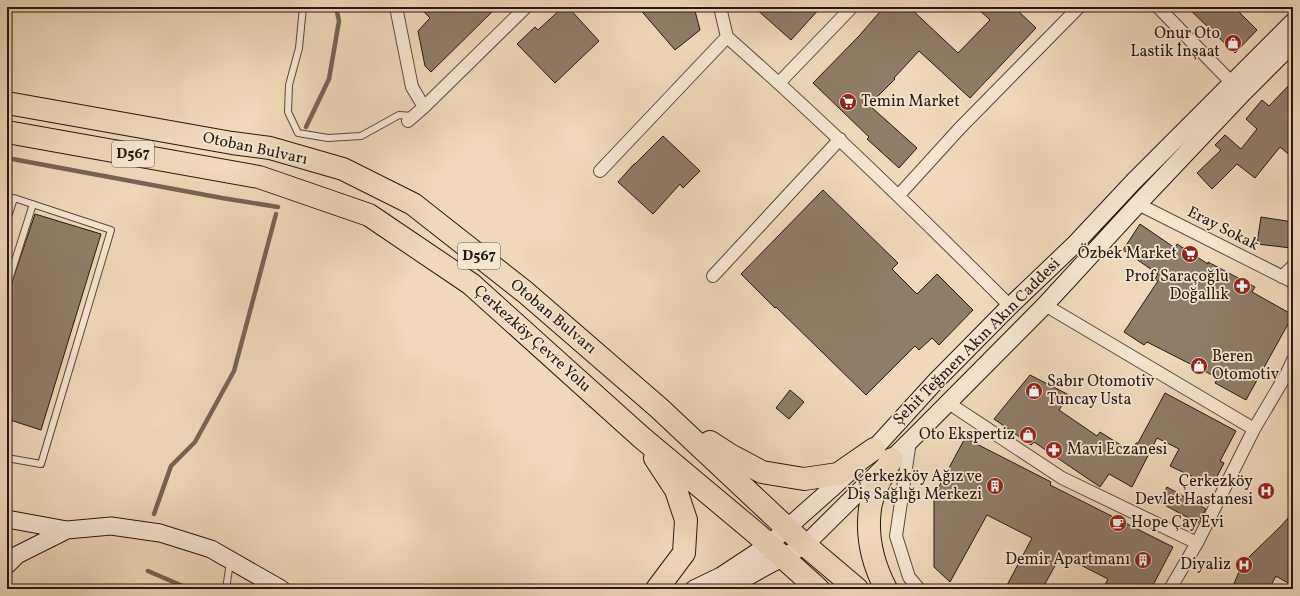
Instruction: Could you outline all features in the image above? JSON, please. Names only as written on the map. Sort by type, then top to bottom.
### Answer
[{"type":"highway","name":"Otoban Bulvarı","points":[[7,103],[232,143],[270,148],[343,169],[412,204],[525,292],[659,408],[805,545],[857,589]]},
{"type":"highway","name":"Çerkezköy Çevre Yolu","points":[[7,132],[259,177],[370,215],[471,284],[640,437],[776,551]]},
{"type":"highway","points":[[659,408],[730,455],[762,472],[804,479],[838,474],[883,454]]},
{"type":"highway","points":[[640,437],[676,490],[686,520],[684,553],[657,589]]},
{"type":"highway","points":[[883,454],[880,481],[870,508],[869,532],[871,552],[877,572],[886,589]]},
{"type":"highway","name":"D567","points":[[776,551],[818,589]]},
{"type":"main road","name":"Şehit Teğmen Akın Akın Caddesi","points":[[694,589],[776,551],[805,545],[883,454],[935,382],[1074,244],[1231,82],[1293,22]]},
{"type":"main road","name":"Şehit Teğmen Akın Akın Caddesi","points":[[776,551],[788,528],[798,517],[831,489],[883,454],[910,441],[1045,305],[1244,92],[1293,43]]},
{"type":"main road","points":[[7,519],[67,530],[111,526],[140,529],[160,534],[211,549],[281,589]]},
{"type":"main road","points":[[7,565],[17,555],[67,530]]},
{"type":"main road","points":[[725,589],[776,551]]},
{"type":"street","points":[[396,7],[412,87],[424,107]]},
{"type":"street","points":[[410,119],[526,7]]},
{"type":"street","points":[[720,7],[727,37],[780,82],[899,195],[1010,306]]},
{"type":"street","points":[[780,82],[852,7]]},
{"type":"street","points":[[899,195],[960,128],[1079,7]]},
{"type":"street","points":[[1158,7],[1231,82]]},
{"type":"street","points":[[600,171],[727,37]]},
{"type":"street","points":[[713,276],[840,139]]},
{"type":"street","name":"Eray Sokak","points":[[1138,204],[1293,282]]},
{"type":"street","points":[[1282,277],[1293,266]]},
{"type":"street","points":[[1045,305],[1254,430]]},
{"type":"street","points":[[1170,589],[1196,543],[1254,430],[1293,360]]},
{"type":"street","points":[[949,402],[1062,478],[1196,543]]},
{"type":"street","points":[[910,441],[896,536],[909,577],[919,589]]},
{"type":"lane","points":[[303,7],[299,48],[289,85],[288,112],[298,133],[328,138],[360,136],[399,115],[410,119]]},
{"type":"lane","points":[[7,220],[14,198],[111,230],[42,464],[7,458]]},
{"type":"lane","points":[[7,286],[33,204]]},
{"type":"lane","points":[[226,589],[230,560]]},
{"type":"building","points":[[419,7],[497,7],[431,72],[425,66],[418,31],[430,18]]},
{"type":"building","points":[[563,7],[568,7],[599,41],[555,83],[517,44],[535,27],[538,30]]},
{"type":"building","points":[[638,7],[694,7],[700,30],[675,50]]},
{"type":"building","points":[[754,7],[821,7],[791,40]]},
{"type":"building","points":[[884,7],[909,7],[958,53],[990,20],[976,7],[1014,7],[1036,28],[970,98],[919,51],[894,78],[895,79],[869,105],[917,148],[899,168],[867,139],[869,137],[813,83],[859,36]]},
{"type":"building","points":[[1187,7],[1234,7],[1257,30],[1235,53]]},
{"type":"building","points":[[1293,81],[1293,158],[1280,147],[1255,178],[1237,164],[1212,189],[1197,173],[1221,150],[1215,145],[1225,135],[1241,149],[1257,129],[1246,119],[1262,100],[1269,106]]},
{"type":"building","points":[[663,136],[700,171],[683,188],[680,184],[653,214],[618,182]]},
{"type":"building","points":[[823,190],[898,263],[892,269],[917,294],[937,274],[973,310],[939,345],[932,338],[919,350],[915,346],[866,395],[741,274]]},
{"type":"building","points":[[35,214],[101,234],[41,430],[7,419],[7,297]]},
{"type":"building","points":[[1261,217],[1293,222],[1291,248],[1257,244]]},
{"type":"building","points":[[1140,224],[1175,248],[1177,244],[1208,264],[1208,262],[1255,287],[1252,292],[1293,315],[1246,400],[1215,383],[1218,378],[1147,342],[1144,345],[1124,332],[1158,281],[1155,279],[1158,274],[1123,250]]},
{"type":"building","points":[[1030,375],[1069,395],[1059,410],[1097,436],[1100,432],[1132,452],[1165,393],[1236,431],[1220,461],[1224,463],[1212,486],[1170,466],[1179,449],[1157,438],[1132,487],[1109,474],[1100,487],[1034,442],[1031,445],[994,419]]},
{"type":"building","points":[[790,390],[804,402],[789,419],[776,408]]},
{"type":"building","points":[[965,438],[1051,482],[1050,485],[1173,547],[1151,589],[1103,589],[1108,579],[1061,555],[1042,589],[1005,589],[1032,538],[987,515],[950,582],[934,567],[934,496]]},
{"type":"building","points":[[1167,487],[1206,509],[1198,523],[1159,502]]},
{"type":"building","points":[[1293,512],[1293,586],[1276,576],[1269,589],[1232,589],[1238,574],[1250,556],[1282,525]]},
{"type":"waterway","points":[[306,127],[329,79],[339,21],[336,7]]},
{"type":"waterway","points":[[7,158],[278,207]]},
{"type":"waterway","points":[[154,514],[171,466],[195,442],[234,371],[276,214]]},
{"type":"waterway","points":[[148,571],[185,587],[185,589]]},
{"type":"place","name":"Onur Oto Lastik İnşaat","points":[[1233,43]]},
{"type":"place","name":"Temin Market","points":[[848,102]]},
{"type":"place","name":"Özbek Market","points":[[1190,254]]},
{"type":"place","name":"Prof Saraçoğlu Doğallık","points":[[1242,286]]},
{"type":"place","name":"Beren Otomotiv","points":[[1199,366]]},
{"type":"place","name":"Sabır Otomotiv Tuncay Usta","points":[[1034,391]]},
{"type":"place","name":"Oto Ekspertiz","points":[[1028,435]]},
{"type":"place","name":"Mavi Eczanesi","points":[[1054,450]]},
{"type":"place","name":"Çerkezköy Ağız ve Diş Sağlığı Merkezi","points":[[995,486]]},
{"type":"place","name":"Çerkezköy Devlet Hastanesi","points":[[1266,491]]},
{"type":"place","name":"Hope Çay Evi","points":[[1118,523]]},
{"type":"place","name":"Demir Apartmanı","points":[[1143,560]]},
{"type":"place","name":"Diyaliz","points":[[1244,565]]}]
